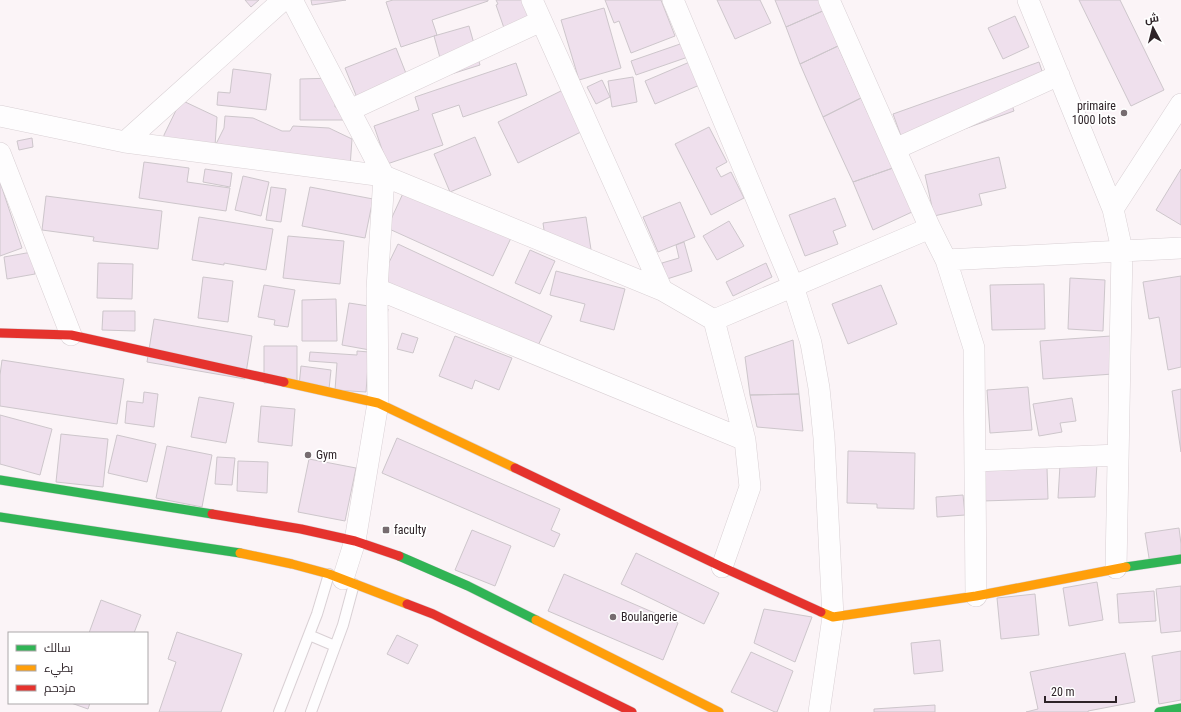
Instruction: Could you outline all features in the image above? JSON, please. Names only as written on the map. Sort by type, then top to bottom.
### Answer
[{"type":"street","points":[[125,142],[283,0]]},
{"type":"street","points":[[292,0],[384,176],[378,290],[378,403],[355,541],[342,579]]},
{"type":"street","points":[[532,0],[662,290]]},
{"type":"street","points":[[673,0],[793,286],[811,343],[819,388],[824,438],[834,617],[819,712]]},
{"type":"street","points":[[829,0],[930,228],[946,260],[974,348],[976,596]]},
{"type":"street","points":[[1028,0],[1113,209],[1122,250],[1116,568]]},
{"type":"street","points":[[350,110],[541,21]]},
{"type":"street","points":[[895,150],[1059,75]]},
{"type":"street","points":[[1113,209],[1181,104]]},
{"type":"street","points":[[0,116],[125,142],[384,176],[662,290],[714,320],[745,440],[750,487],[722,567]]},
{"type":"street","points":[[0,153],[72,335]]},
{"type":"street","points":[[714,320],[930,228]]},
{"type":"street","points":[[946,260],[1181,248]]},
{"type":"street","points":[[378,290],[745,440]]},
{"type":"street","points":[[0,333],[72,335],[378,403],[722,567],[834,617],[976,596],[1116,568],[1181,558]]},
{"type":"street","points":[[975,461],[1118,455]]},
{"type":"street","points":[[0,480],[209,513],[300,529],[355,541],[408,559],[468,586],[719,712]]},
{"type":"street","points":[[0,517],[242,553],[292,564],[342,579],[433,614],[632,712]]},
{"type":"street","points":[[1159,712],[1181,708]]},
{"type":"lane","points":[[278,712],[317,614],[342,579]]},
{"type":"lane","points":[[311,712],[342,625],[342,579]]},
{"type":"lane","points":[[309,635],[335,646]]},
{"type":"building","points":[[245,0],[259,0],[251,7]]},
{"type":"building","points":[[311,0],[346,0],[312,5]]},
{"type":"building","points":[[393,0],[488,1],[432,20],[437,35],[401,47],[386,2]]},
{"type":"building","points":[[496,0],[530,0],[536,15],[504,28],[496,5],[498,4]]},
{"type":"building","points":[[605,0],[661,0],[675,36],[631,53],[619,21],[614,23]]},
{"type":"building","points":[[717,0],[760,0],[771,23],[735,39]]},
{"type":"building","points":[[775,0],[821,0],[825,10],[786,27]]},
{"type":"building","points":[[1079,0],[1120,0],[1164,90],[1131,106]]},
{"type":"building","points":[[604,8],[621,68],[579,80],[561,20]]},
{"type":"building","points":[[825,10],[838,46],[800,64],[786,27]]},
{"type":"building","points":[[1015,16],[1029,47],[1003,59],[988,28]]},
{"type":"building","points":[[469,26],[480,65],[445,76],[434,36]]},
{"type":"building","points":[[683,43],[688,57],[636,75],[631,61]]},
{"type":"building","points":[[838,46],[861,98],[823,117],[800,64]]},
{"type":"building","points":[[396,48],[409,81],[358,100],[345,68]]},
{"type":"building","points":[[692,61],[702,84],[655,104],[645,81]]},
{"type":"building","points":[[1039,62],[1044,77],[1007,90],[1014,111],[906,150],[893,114]]},
{"type":"building","points":[[516,63],[527,95],[463,117],[459,105],[432,114],[443,145],[387,164],[374,126],[419,110],[415,97]]},
{"type":"building","points":[[233,69],[271,74],[266,110],[217,105],[218,92],[230,93]]},
{"type":"building","points":[[633,77],[637,102],[612,107],[608,81]]},
{"type":"building","points":[[335,78],[335,107],[349,107],[349,120],[300,120],[300,79]]},
{"type":"building","points":[[602,80],[610,97],[596,104],[587,87]]},
{"type":"building","points":[[567,88],[587,129],[518,163],[498,122]]},
{"type":"building","points":[[861,98],[893,168],[853,182],[823,117]]},
{"type":"building","points":[[181,100],[217,117],[215,146],[224,128],[225,116],[253,118],[282,131],[290,131],[293,126],[329,128],[352,139],[350,167],[163,147],[164,135]]},
{"type":"building","points":[[709,127],[727,162],[716,168],[721,177],[731,172],[744,198],[711,215],[675,144]]},
{"type":"building","points":[[475,137],[491,175],[450,192],[434,154]]},
{"type":"building","points":[[32,138],[33,147],[19,150],[17,141]]},
{"type":"building","points":[[999,157],[1006,188],[979,194],[982,205],[934,216],[925,175]]},
{"type":"building","points":[[144,162],[189,168],[187,182],[230,188],[226,211],[139,198]]},
{"type":"building","points":[[893,168],[912,212],[873,230],[853,182]]},
{"type":"building","points":[[205,169],[232,173],[230,187],[203,182]]},
{"type":"building","points":[[1181,169],[1181,225],[1156,210]]},
{"type":"building","points":[[243,176],[269,182],[261,216],[235,210]]},
{"type":"building","points":[[0,182],[22,248],[0,256]]},
{"type":"building","points":[[271,187],[286,189],[281,222],[266,220]]},
{"type":"building","points":[[310,187],[373,199],[365,238],[302,226]]},
{"type":"building","points":[[405,189],[511,238],[493,276],[387,228]]},
{"type":"building","points":[[46,196],[162,211],[158,249],[93,241],[94,237],[42,230]]},
{"type":"building","points":[[835,198],[846,226],[833,231],[838,244],[805,256],[789,215]]},
{"type":"building","points":[[680,202],[695,237],[658,252],[643,217]]},
{"type":"building","points":[[199,217],[273,229],[266,270],[224,263],[224,265],[192,260]]},
{"type":"building","points":[[586,217],[592,256],[547,251],[543,223]]},
{"type":"building","points":[[729,221],[744,246],[717,260],[703,236]]},
{"type":"building","points":[[288,236],[344,241],[340,284],[283,278]]},
{"type":"building","points":[[684,242],[692,271],[667,279],[662,263],[679,258],[676,245]]},
{"type":"building","points":[[398,244],[552,316],[535,352],[381,279]]},
{"type":"building","points":[[530,250],[555,261],[540,294],[515,283]]},
{"type":"building","points":[[32,252],[35,274],[7,279],[4,257]]},
{"type":"building","points":[[98,263],[133,264],[132,299],[97,298]]},
{"type":"building","points":[[766,263],[772,277],[733,296],[726,282]]},
{"type":"building","points":[[556,271],[625,289],[614,330],[580,321],[585,304],[550,295]]},
{"type":"building","points":[[1181,276],[1181,367],[1168,370],[1159,317],[1149,319],[1143,282]]},
{"type":"building","points":[[203,277],[233,281],[228,322],[198,318]]},
{"type":"building","points":[[1070,278],[1105,280],[1103,331],[1068,329]]},
{"type":"building","points":[[1044,284],[1045,329],[992,330],[990,285]]},
{"type":"building","points":[[264,285],[295,290],[288,327],[274,325],[275,320],[258,317]]},
{"type":"building","points":[[881,285],[897,324],[848,344],[832,304]]},
{"type":"building","points":[[336,299],[337,341],[302,341],[302,300]]},
{"type":"building","points":[[349,303],[388,309],[381,352],[342,345]]},
{"type":"building","points":[[103,311],[135,311],[135,331],[102,330]]},
{"type":"building","points":[[154,319],[252,336],[245,379],[147,362]]},
{"type":"building","points":[[402,333],[418,338],[413,353],[397,349]]},
{"type":"building","points":[[455,336],[512,358],[499,390],[475,380],[472,389],[439,376]]},
{"type":"building","points":[[1111,336],[1113,374],[1043,379],[1040,341]]},
{"type":"building","points":[[793,340],[799,394],[750,395],[745,357]]},
{"type":"building","points":[[264,346],[297,346],[297,383],[264,383]]},
{"type":"building","points":[[357,351],[369,352],[366,392],[335,390],[337,363],[309,361],[310,352],[357,355]]},
{"type":"building","points":[[2,360],[124,379],[117,424],[0,406],[0,375]]},
{"type":"building","points":[[301,366],[331,370],[329,389],[299,386]]},
{"type":"building","points":[[1028,387],[1032,430],[990,433],[987,390]]},
{"type":"building","points":[[1181,389],[1181,452],[1172,391]]},
{"type":"building","points":[[144,392],[158,394],[154,427],[125,423],[127,401],[143,403]]},
{"type":"building","points":[[799,394],[803,431],[757,427],[750,395]]},
{"type":"building","points":[[199,397],[234,403],[226,443],[191,437]]},
{"type":"building","points":[[1072,398],[1076,421],[1060,423],[1062,432],[1039,436],[1033,404]]},
{"type":"building","points":[[261,406],[295,409],[292,446],[258,442]]},
{"type":"building","points":[[0,415],[52,429],[40,475],[0,464]]},
{"type":"building","points":[[61,434],[108,439],[103,487],[56,482]]},
{"type":"building","points":[[117,435],[156,444],[147,482],[108,473]]},
{"type":"building","points":[[397,438],[560,509],[551,530],[560,534],[554,547],[382,473]]},
{"type":"building","points":[[167,446],[212,455],[202,507],[156,498]]},
{"type":"building","points":[[848,451],[915,453],[914,509],[877,508],[877,504],[847,503]]},
{"type":"building","points":[[217,457],[235,458],[232,485],[215,484]]},
{"type":"building","points":[[309,459],[356,468],[345,521],[298,512]]},
{"type":"building","points":[[238,461],[268,462],[267,493],[237,491]]},
{"type":"building","points":[[1097,463],[1095,497],[1058,498],[1060,465]]},
{"type":"building","points":[[1047,468],[1048,499],[982,501],[981,469]]},
{"type":"building","points":[[963,495],[965,515],[937,517],[936,497]]},
{"type":"building","points":[[1179,528],[1181,559],[1150,564],[1145,533]]},
{"type":"building","points":[[472,530],[511,546],[495,586],[455,570]]},
{"type":"building","points":[[636,553],[719,593],[704,624],[621,584]]},
{"type":"building","name":"Boulangerie","points":[[564,574],[678,623],[663,660],[548,611]]},
{"type":"building","points":[[1097,582],[1103,620],[1069,626],[1063,588]]},
{"type":"building","points":[[1181,586],[1181,631],[1161,633],[1156,589]]},
{"type":"building","points":[[1154,591],[1156,621],[1119,623],[1117,594]]},
{"type":"building","points":[[1035,594],[1039,635],[1001,639],[997,598]]},
{"type":"building","points":[[101,600],[141,615],[134,632],[89,632]]},
{"type":"building","points":[[764,609],[812,617],[795,662],[754,643]]},
{"type":"building","points":[[177,632],[242,654],[221,712],[159,712],[176,662],[168,659]]},
{"type":"building","points":[[397,635],[418,645],[408,664],[387,654]]},
{"type":"building","points":[[940,640],[943,671],[914,674],[911,643]]},
{"type":"building","points":[[1181,651],[1181,700],[1159,704],[1152,656]]},
{"type":"building","points":[[751,652],[793,671],[777,712],[731,692]]},
{"type":"building","points":[[1125,653],[1135,702],[1088,712],[1026,712],[1038,709],[1030,672]]},
{"type":"building","points":[[74,704],[90,704],[88,709]]},
{"type":"building","points":[[935,705],[935,712],[874,712],[874,709]]},
{"type":"traffic: fast","points":[[0,480],[212,514]]},
{"type":"traffic: fast","points":[[0,517],[240,553]]},
{"type":"traffic: fast","points":[[399,556],[468,586],[536,620]]},
{"type":"traffic: fast","points":[[1126,567],[1181,559]]},
{"type":"traffic: fast","points":[[1159,712],[1181,708]]},
{"type":"traffic: slow","points":[[284,382],[378,403],[515,468]]},
{"type":"traffic: slow","points":[[240,553],[292,564],[329,574],[407,604]]},
{"type":"traffic: slow","points":[[821,612],[833,617],[976,596],[1126,567]]},
{"type":"traffic: slow","points":[[536,620],[719,712]]},
{"type":"traffic: jam","points":[[0,333],[71,335],[284,382]]},
{"type":"traffic: jam","points":[[515,468],[722,567],[821,612]]},
{"type":"traffic: jam","points":[[212,514],[301,529],[355,541],[399,556]]},
{"type":"traffic: jam","points":[[407,604],[433,614],[632,712]]},
{"type":"place","name":"primaire 1000 lots","points":[[1124,113]]},
{"type":"place","name":"Gym","points":[[308,455]]},
{"type":"place","name":"faculty","points":[[386,530]]},
{"type":"place","name":"Boulangerie","points":[[613,617]]}]
